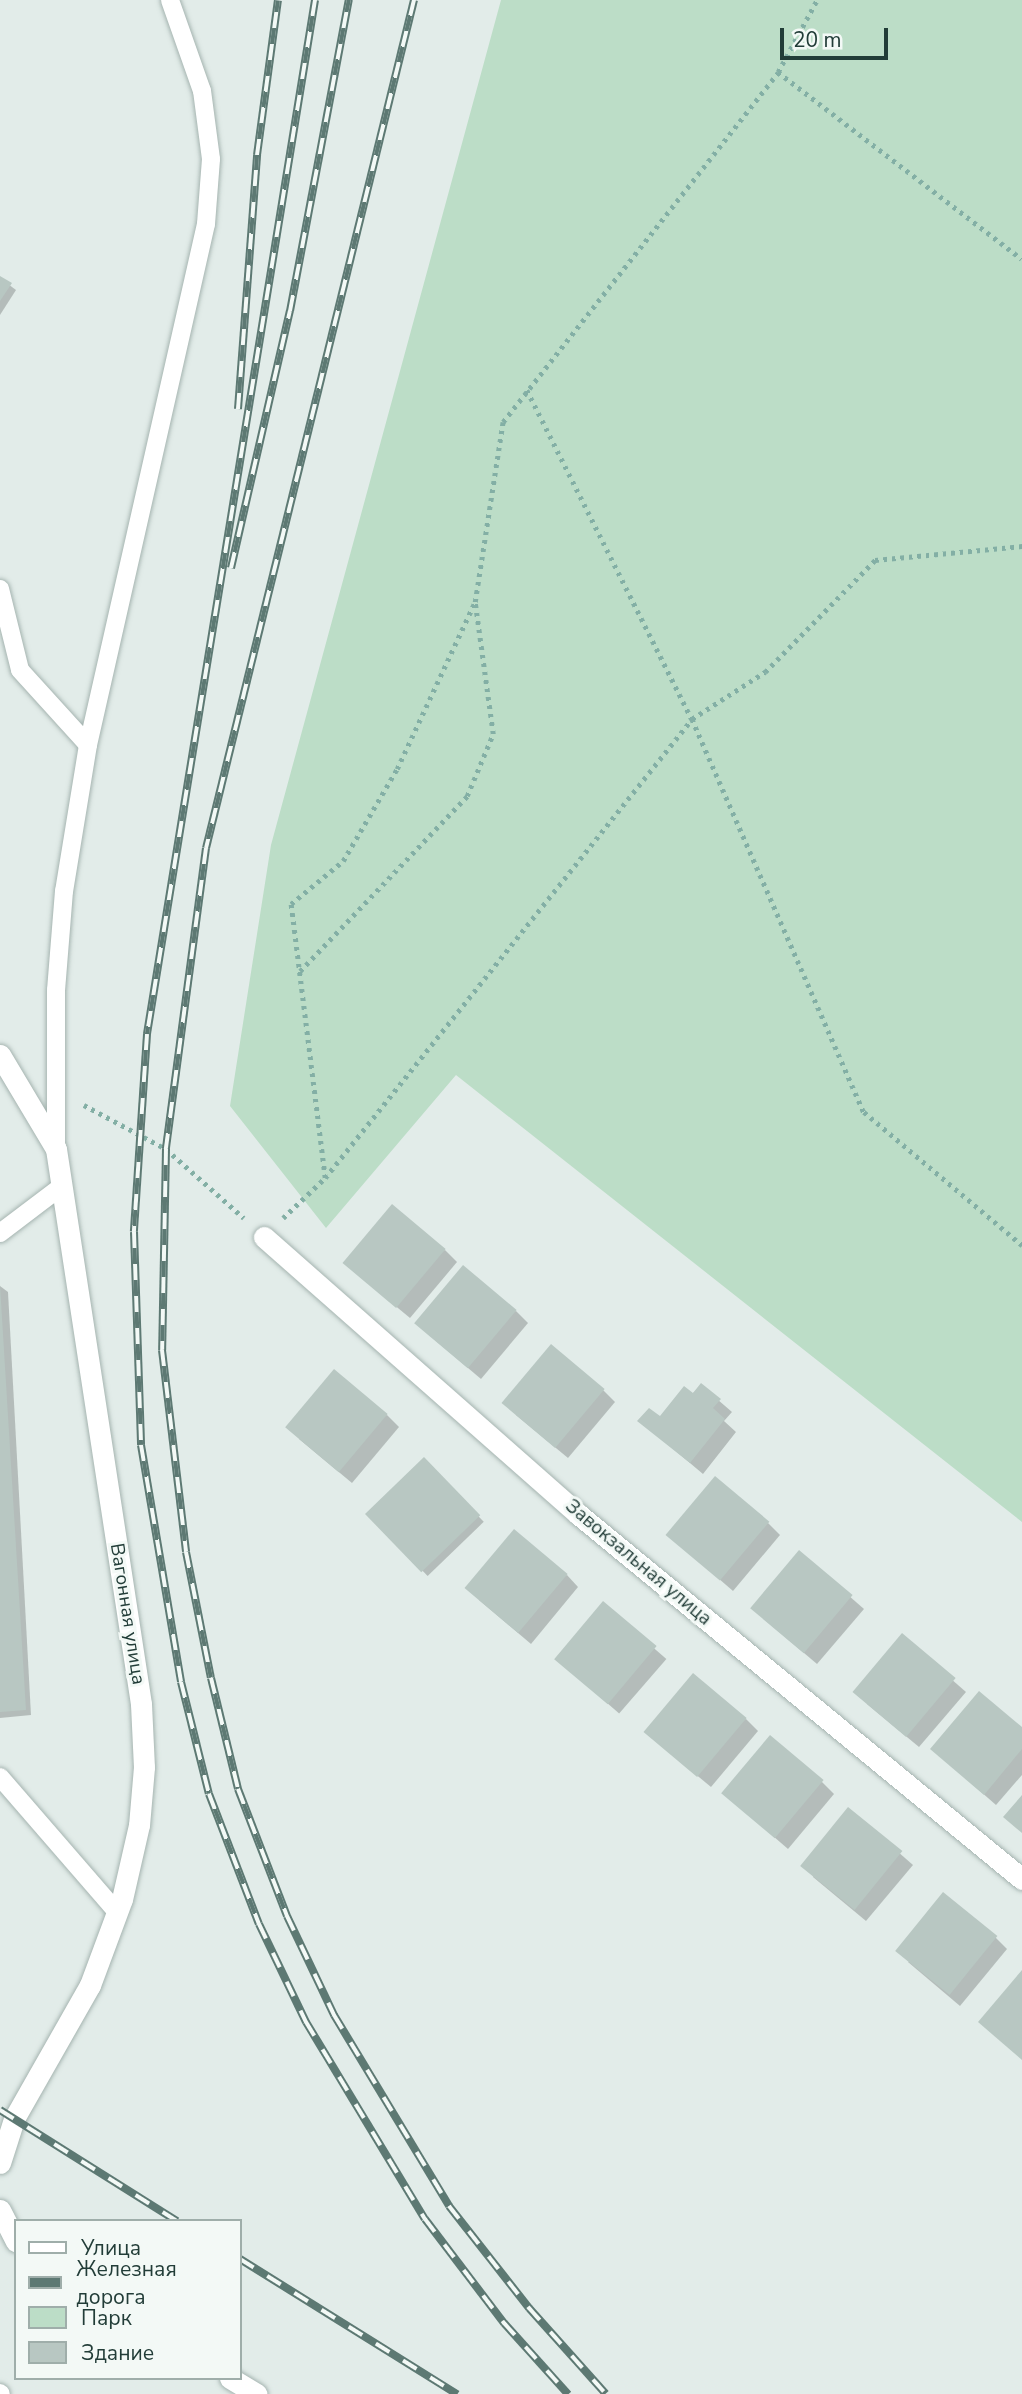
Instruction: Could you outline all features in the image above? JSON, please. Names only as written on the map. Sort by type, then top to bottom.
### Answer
[{"type":"street","name":"Вагонная улица","points":[[0,1055],[56,1149],[141,1704],[144,1767],[139,1825],[117,1912],[90,1984],[14,2119],[0,2163]]},
{"type":"street","name":"Завокзальная улица","points":[[264,1237],[578,1514],[1022,1880]]},
{"type":"street","points":[[0,2210],[14,2237]]},
{"type":"street","points":[[233,2380],[257,2394]]},
{"type":"lane","points":[[56,1149],[56,990],[64,891],[88,745],[206,223],[211,159],[202,91],[170,0]]},
{"type":"lane","points":[[0,589],[20,670],[88,745]]},
{"type":"lane","points":[[0,1233],[62,1186]]},
{"type":"lane","points":[[0,1777],[117,1912]]},
{"type":"path","points":[[325,1178],[291,904],[343,861],[397,769],[475,602],[503,422],[778,72],[817,0]]},
{"type":"path","points":[[778,72],[1022,259]]},
{"type":"path","points":[[527,390],[692,719],[864,1112],[1022,1245]]},
{"type":"path","points":[[58,1091],[166,1149],[264,1237],[325,1178],[692,719],[765,672],[875,561],[1022,546]]},
{"type":"path","points":[[299,972],[467,796],[493,734],[475,602]]},
{"type":"green space","points":[[501,0],[1022,0],[1022,1522],[456,1075],[326,1228],[230,1106],[271,845]]},
{"type":"building","points":[[0,276],[12,283],[0,301]]},
{"type":"building","points":[[392,1204],[446,1249],[396,1308],[343,1263]]},
{"type":"building","points":[[463,1265],[517,1310],[468,1368],[414,1323]]},
{"type":"building","points":[[0,1285],[26,1710],[0,1712]]},
{"type":"building","points":[[551,1344],[605,1389],[555,1448],[502,1403]]},
{"type":"building","points":[[334,1369],[388,1414],[339,1472],[285,1427]]},
{"type":"building","points":[[701,1383],[721,1399],[713,1408],[725,1419],[690,1463],[637,1421],[649,1408],[660,1416],[684,1386],[693,1393]]},
{"type":"building","points":[[424,1457],[480,1515],[421,1572],[365,1514]]},
{"type":"building","points":[[715,1476],[769,1522],[720,1581],[666,1535]]},
{"type":"building","points":[[514,1529],[568,1574],[518,1633],[465,1588]]},
{"type":"building","points":[[799,1550],[853,1595],[804,1653],[750,1608]]},
{"type":"building","points":[[603,1601],[657,1646],[608,1704],[554,1659]]},
{"type":"building","points":[[902,1633],[956,1678],[906,1737],[853,1692]]},
{"type":"building","points":[[693,1673],[747,1718],[697,1777],[644,1732]]},
{"type":"building","points":[[979,1691],[1022,1727],[1022,1749],[984,1795],[930,1749]]},
{"type":"building","points":[[770,1735],[824,1780],[775,1838],[721,1793]]},
{"type":"building","points":[[1022,1795],[1022,1833],[1003,1817]]},
{"type":"building","points":[[848,1807],[902,1851],[855,1910],[800,1866]]},
{"type":"building","points":[[943,1892],[997,1936],[950,1995],[895,1951]]},
{"type":"building","points":[[1022,1970],[1022,2060],[978,2022]]},
{"type":"railway","points":[[238,409],[257,155],[278,0]]},
{"type":"railway","points":[[315,0],[147,1034],[134,1232],[141,1445],[181,1682],[209,1794],[259,1924],[306,2022],[425,2219],[504,2323],[568,2394]]},
{"type":"railway","points":[[231,568],[290,311],[349,0]]},
{"type":"railway","points":[[414,0],[206,848],[166,1149],[162,1350],[186,1552],[211,1678],[238,1789],[287,1916],[334,2015],[449,2206],[529,2308],[606,2394]]},
{"type":"railway","points":[[0,2110],[174,2219]]},
{"type":"railway","points":[[242,2260],[457,2394]]}]
